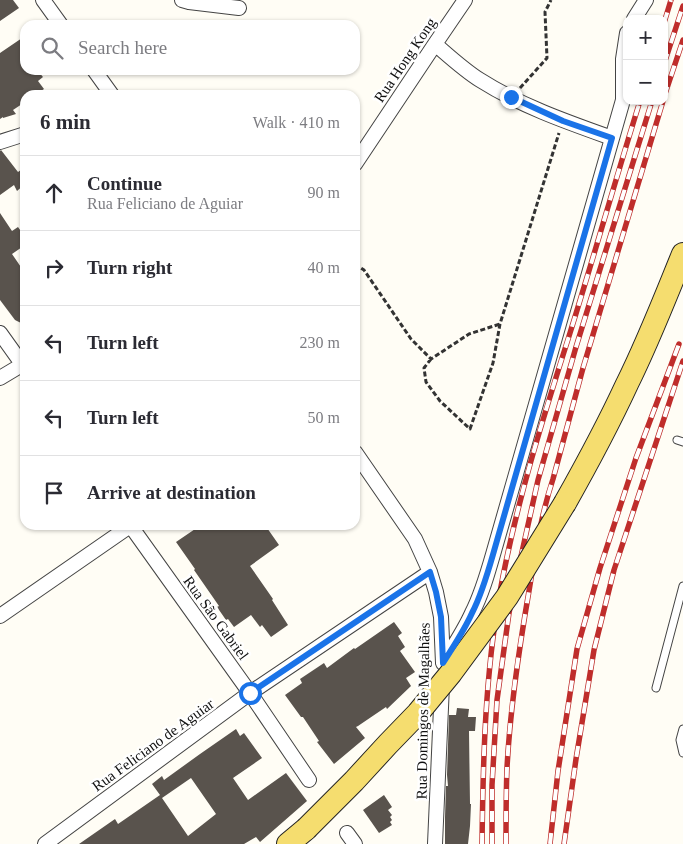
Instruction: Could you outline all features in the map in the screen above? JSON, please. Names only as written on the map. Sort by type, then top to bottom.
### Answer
[{"type":"main road","points":[[288,844],[306,829],[354,781],[418,713],[451,673],[507,597],[565,503],[596,447],[628,384],[667,296],[683,253]]},
{"type":"street","points":[[43,0],[57,20]]},
{"type":"street","points":[[182,0],[240,8]]},
{"type":"street","name":"Rua Hong Kong","points":[[360,156],[434,44],[466,0]]},
{"type":"street","points":[[637,15],[646,0]]},
{"type":"street","points":[[434,44],[479,79],[511,97],[563,121],[612,138]]},
{"type":"street","points":[[443,663],[473,613],[488,572],[623,100],[623,60]]},
{"type":"street","points":[[98,75],[108,90]]},
{"type":"street","points":[[0,142],[20,136]]},
{"type":"street","points":[[0,333],[20,360]]},
{"type":"street","points":[[0,378],[20,367]]},
{"type":"street","name":"Rua Domingos de Magalhães","points":[[360,459],[415,539],[430,572],[441,617],[443,663],[435,844]]},
{"type":"street","points":[[0,616],[123,530]]},
{"type":"street","name":"Rua São Gabriel","points":[[134,530],[250,693],[309,780]]},
{"type":"street","name":"Rua Feliciano de Aguiar","points":[[45,844],[250,693],[430,572]]},
{"type":"lane","points":[[656,688],[683,586]]},
{"type":"lane","points":[[683,729],[680,740],[683,753]]},
{"type":"path","points":[[511,97],[547,58],[546,12],[551,0]]},
{"type":"path","points":[[500,324],[469,334],[431,359],[424,368],[426,382],[440,400],[470,429],[493,363],[500,324],[563,121]]},
{"type":"path","points":[[360,267],[364,270],[411,339],[431,359]]},
{"type":"building","points":[[0,0],[13,0],[19,8],[0,21]]},
{"type":"building","points":[[20,39],[20,75],[41,75],[43,77],[38,81],[44,89],[20,90],[20,105],[13,110],[16,114],[0,119],[0,53]]},
{"type":"building","points":[[0,151],[18,172],[20,171],[20,188],[17,191],[14,185],[0,195]]},
{"type":"building","points":[[0,213],[12,231],[18,227],[20,230],[20,248],[12,254],[20,266],[20,322],[15,320],[0,300]]},
{"type":"building","points":[[194,530],[268,530],[279,545],[250,566],[288,625],[271,637],[251,615],[234,627],[228,619],[226,620],[217,607],[219,606],[176,542]]},
{"type":"building","points":[[394,622],[402,633],[398,636],[405,647],[400,651],[415,672],[406,678],[411,686],[387,709],[386,707],[356,727],[365,738],[334,764],[317,742],[319,741],[303,717],[301,717],[285,695],[302,683],[300,679],[324,663],[327,668]]},
{"type":"building","points":[[457,708],[469,709],[468,717],[476,717],[475,731],[469,731],[470,826],[468,844],[445,844],[449,715],[456,715]]},
{"type":"building","points":[[236,729],[240,736],[244,733],[262,758],[233,778],[248,800],[286,773],[307,801],[260,842],[256,837],[244,844],[79,844],[115,819],[118,824],[160,795],[152,784],[162,776],[164,780]],"holes":[[[191,778],[216,814],[188,836],[162,798]]]},
{"type":"building","points":[[384,795],[392,807],[388,810],[392,815],[390,822],[392,825],[379,833],[363,810]]},
{"type":"railway","points":[[666,15],[671,0]]},
{"type":"railway","points":[[665,60],[683,6]]},
{"type":"railway","points":[[668,85],[683,40]]},
{"type":"railway","points":[[482,844],[484,749],[488,686],[495,623],[506,559],[540,429],[639,105]]},
{"type":"railway","points":[[492,844],[492,785],[497,700],[509,613],[518,570],[538,480],[576,347],[651,105]]},
{"type":"railway","points":[[506,844],[508,746],[522,635],[536,549],[583,368],[662,105]]},
{"type":"railway","points":[[550,844],[558,771],[577,649],[600,568],[636,458],[679,344]]},
{"type":"railway","points":[[564,844],[594,650],[614,570],[683,361]]},
{"type":"route","points":[[250,693],[430,572],[441,617],[443,663],[473,613],[488,572],[612,138],[563,121],[511,97]]}]
